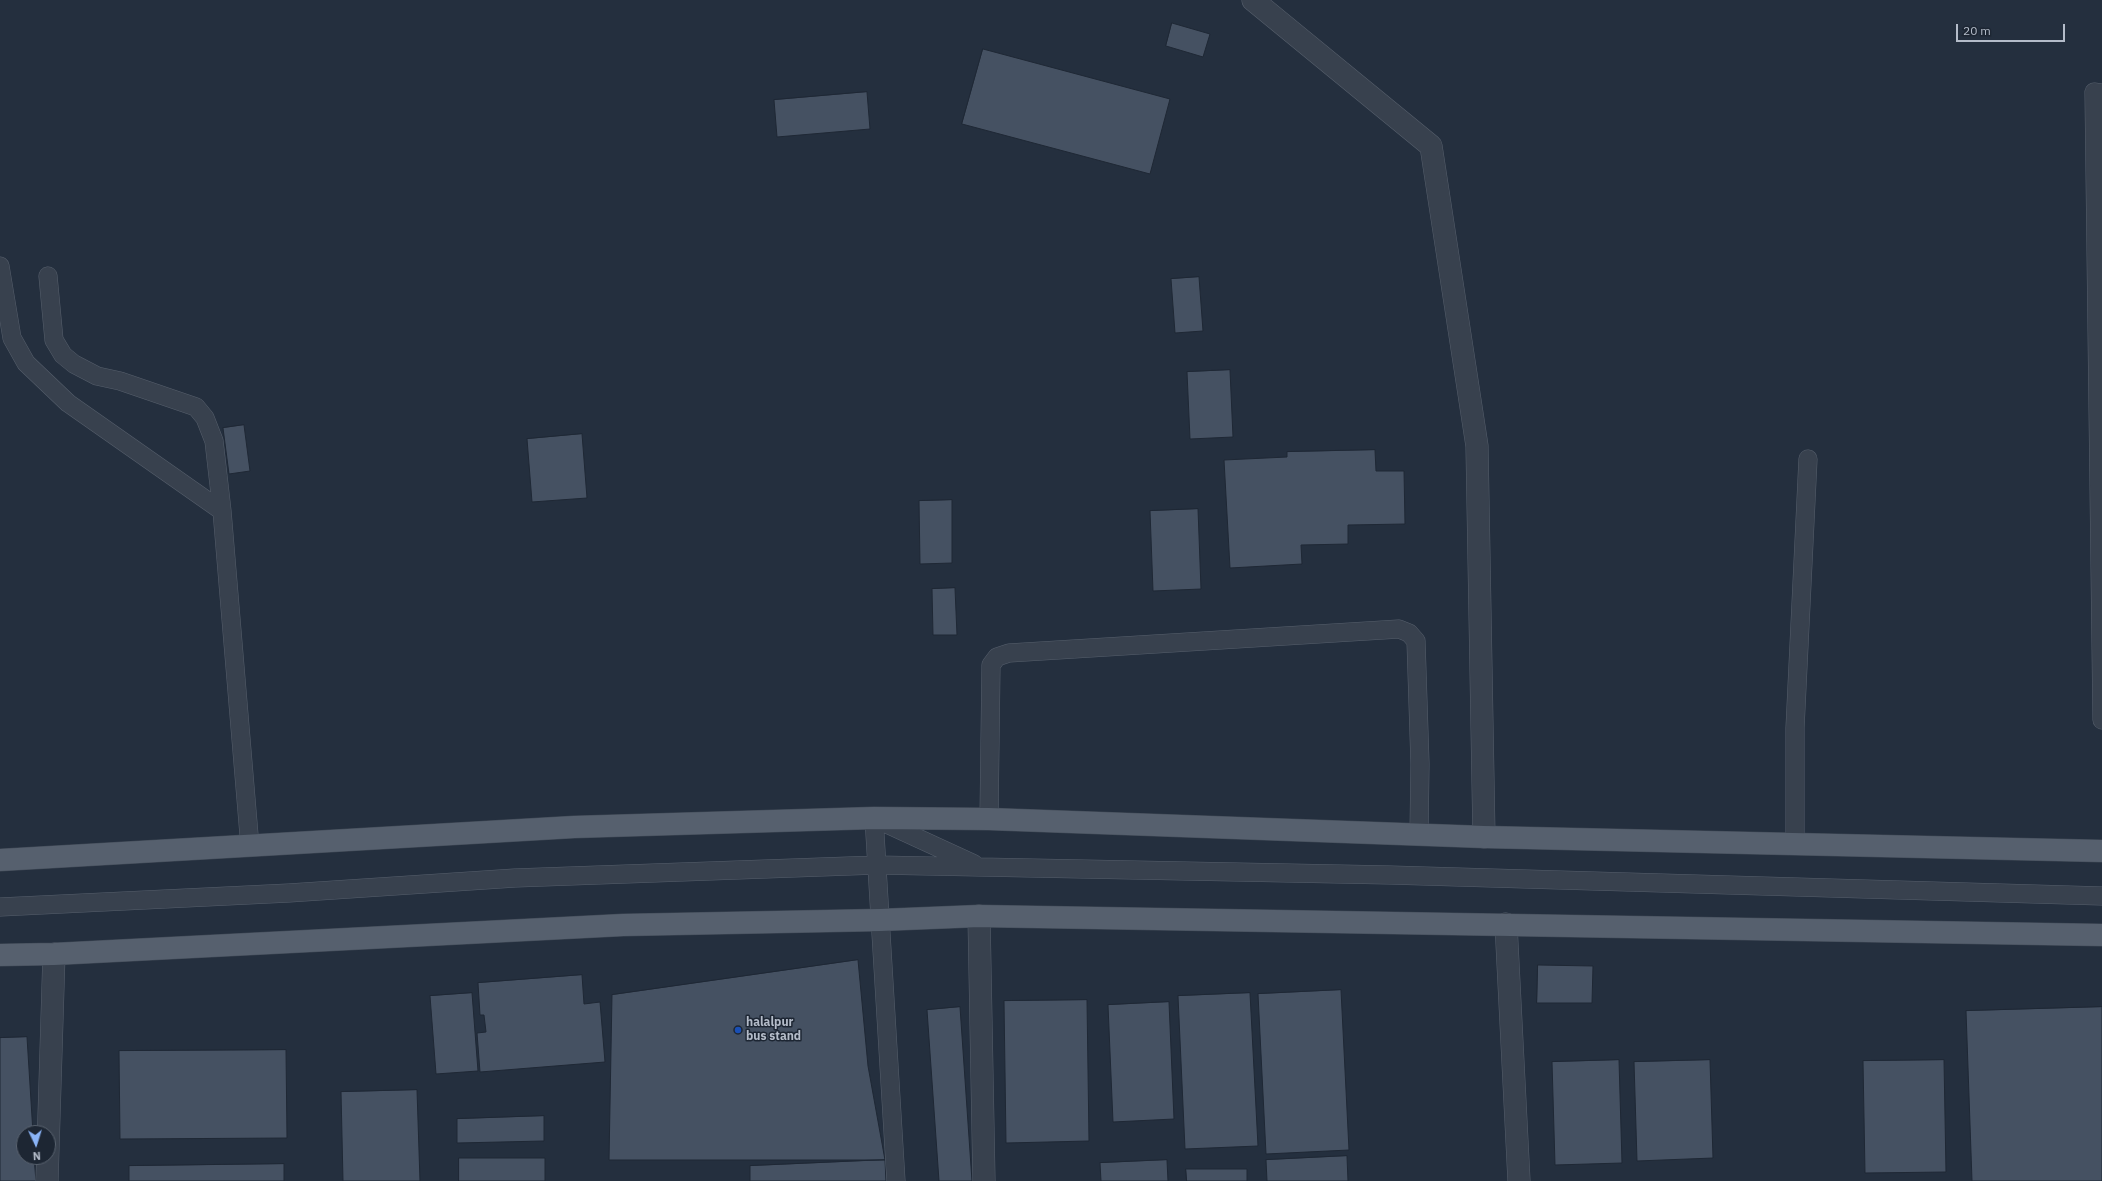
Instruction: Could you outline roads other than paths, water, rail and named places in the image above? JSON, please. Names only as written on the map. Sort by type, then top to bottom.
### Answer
[{"type":"main road","points":[[0,860],[250,847],[574,827],[874,818],[989,818],[1484,837],[2102,852]]},
{"type":"main road","points":[[0,955],[54,954],[624,925],[880,920],[979,916],[2102,935]]},
{"type":"street","points":[[1253,0],[1431,146],[1477,446],[1484,837]]},
{"type":"street","points":[[979,916],[984,1181]]},
{"type":"street","points":[[1506,924],[1519,1181]]},
{"type":"street","points":[[48,1181],[54,954]]},
{"type":"lane","points":[[2102,93],[2094,92],[2102,720]]},
{"type":"lane","points":[[0,266],[12,338],[26,363],[68,403],[222,511]]},
{"type":"lane","points":[[48,276],[54,340],[63,355],[74,364],[97,376],[120,381],[196,407],[205,418],[214,440],[222,511],[250,847]]},
{"type":"lane","points":[[1795,844],[1795,728],[1808,459]]},
{"type":"lane","points":[[989,818],[991,665],[997,657],[1009,653],[1399,629],[1409,633],[1416,641],[1420,764],[1419,834]]},
{"type":"lane","points":[[896,1181],[874,818],[980,867]]},
{"type":"lane","points":[[0,906],[289,893],[516,878],[877,865],[1398,876],[2102,896]]},
{"type":"place","name":"halalpur bus stand","points":[[738,1030]]}]
